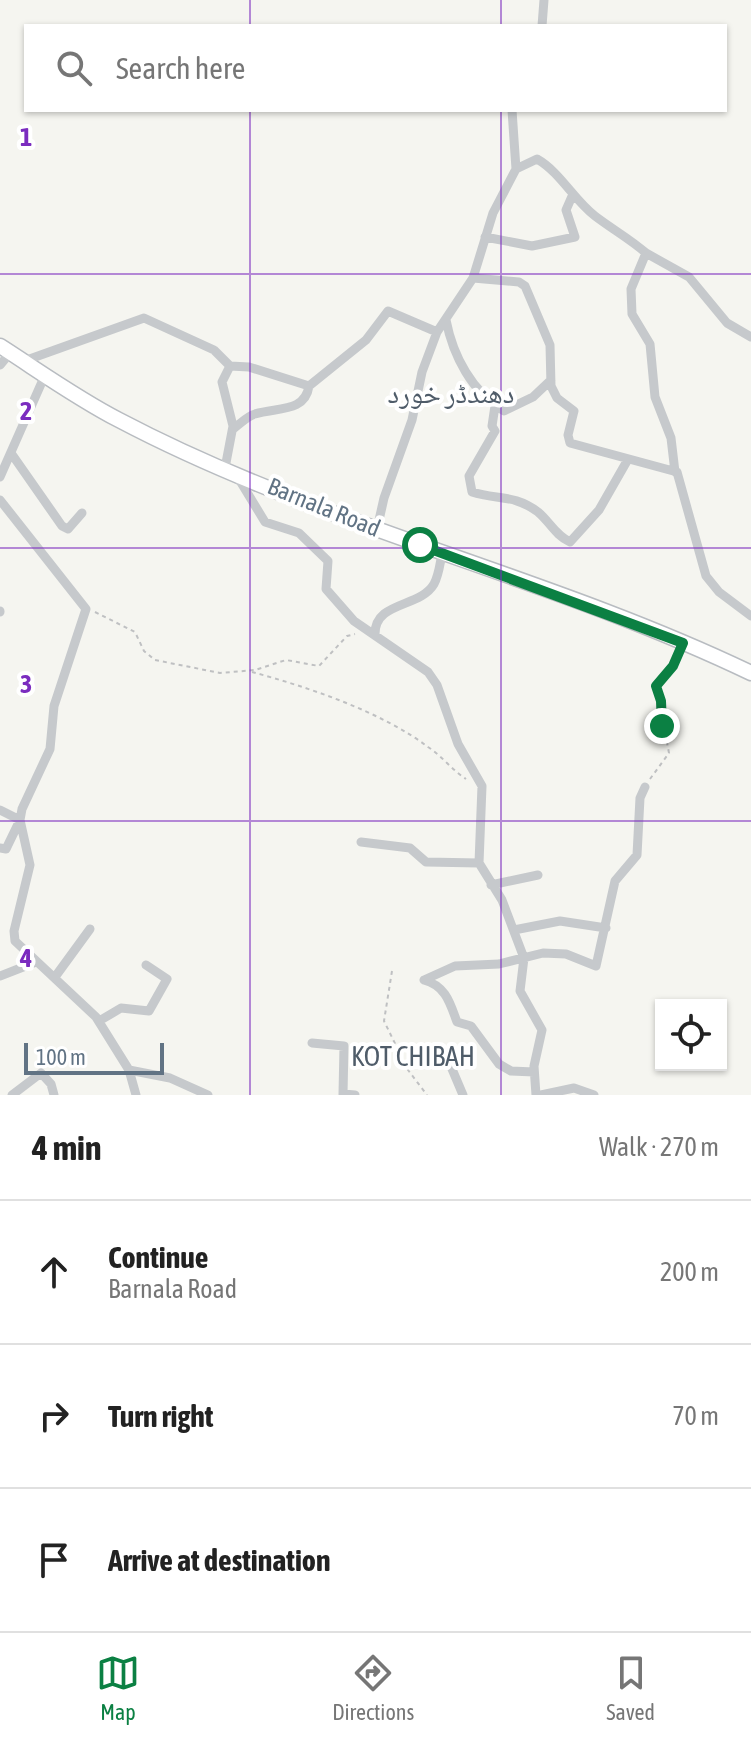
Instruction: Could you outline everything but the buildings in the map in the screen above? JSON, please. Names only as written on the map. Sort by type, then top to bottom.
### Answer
[{"type":"main road","name":"Barnala Road","points":[[2,357],[24,361],[117,419],[230,470],[442,554],[683,643],[751,673]]},
{"type":"street","points":[[542,24],[544,0]]},
{"type":"street","points":[[377,529],[384,498],[415,412],[422,372],[437,332],[473,278],[485,237],[516,169],[512,112]]},
{"type":"street","points":[[516,169],[537,159],[548,165],[595,217],[620,230],[646,253],[689,277],[727,323],[751,337]]},
{"type":"street","points":[[485,237],[532,246],[575,237],[566,210],[573,194]]},
{"type":"street","points":[[646,253],[631,289],[632,314],[650,344],[655,397],[671,438],[675,472],[706,576],[719,592],[751,616]]},
{"type":"street","points":[[473,278],[525,286],[550,345],[551,380],[557,398],[574,411],[568,435],[570,443],[675,472]]},
{"type":"street","points":[[233,429],[253,414],[299,405],[307,397],[309,386],[366,340],[388,311],[437,332]]},
{"type":"street","points":[[24,361],[144,318],[214,350],[230,366],[249,367],[309,386]]},
{"type":"street","points":[[446,320],[472,383],[495,406],[504,411],[516,407],[551,380]]},
{"type":"street","points":[[230,366],[222,382],[233,429],[230,470],[265,522],[299,533],[328,561],[328,593],[354,621],[428,672],[437,685],[469,766],[482,786],[479,863],[502,900],[524,958],[520,991],[542,1030],[534,1072],[538,1095],[574,1088],[594,1095]]},
{"type":"street","points":[[0,477],[3,463],[11,453],[45,375]]},
{"type":"street","points":[[495,406],[492,426],[495,431],[469,476],[472,492],[517,500],[540,514],[559,537],[570,542],[599,510],[627,461]]},
{"type":"street","points":[[11,453],[62,526],[68,529],[82,513]]},
{"type":"street","points":[[0,500],[86,609],[54,706],[50,749],[6,849],[0,848]]},
{"type":"street","points":[[375,634],[378,619],[433,586],[442,554]]},
{"type":"street","points":[[534,1072],[511,1071],[499,1064],[471,1026],[457,1022],[451,1001],[440,987],[424,980],[455,966],[499,964],[555,952],[596,966],[615,881],[637,855],[640,798],[645,787]]},
{"type":"street","points":[[0,810],[20,820]]},
{"type":"street","points":[[20,820],[30,865],[14,931],[15,941],[99,1021],[129,1070],[136,1095]]},
{"type":"street","points":[[361,842],[410,848],[426,862],[479,863]]},
{"type":"street","points":[[491,885],[538,875]]},
{"type":"street","points":[[514,930],[560,921],[606,928]]},
{"type":"street","points":[[55,977],[90,929]]},
{"type":"street","points":[[0,976],[36,962]]},
{"type":"street","points":[[99,1021],[121,1008],[149,1011],[167,979],[146,965]]},
{"type":"street","points":[[312,1043],[344,1046],[343,1094],[355,1095]]},
{"type":"street","points":[[452,1069],[463,1095]]},
{"type":"street","points":[[129,1070],[170,1078],[208,1095]]},
{"type":"street","points":[[12,1095],[41,1073],[51,1084],[54,1095]]},
{"type":"path","points":[[86,609],[135,632],[144,651],[155,660],[220,673],[247,671],[286,660],[319,666],[347,636],[375,634]]},
{"type":"path","points":[[645,787],[669,753],[656,686],[673,666],[683,643]]},
{"type":"path","points":[[247,671],[298,686],[391,725],[428,746],[463,778],[482,786]]},
{"type":"path","points":[[392,971],[384,1021],[408,1070],[427,1095]]},
{"type":"district","name":"دھندڈر خورد","points":[[451,393]]},
{"type":"district","name":"KOT CHIBAH","points":[[413,1056]]},
{"type":"route","points":[[420,545],[683,643],[673,666],[656,686],[661,701],[662,726]]}]
